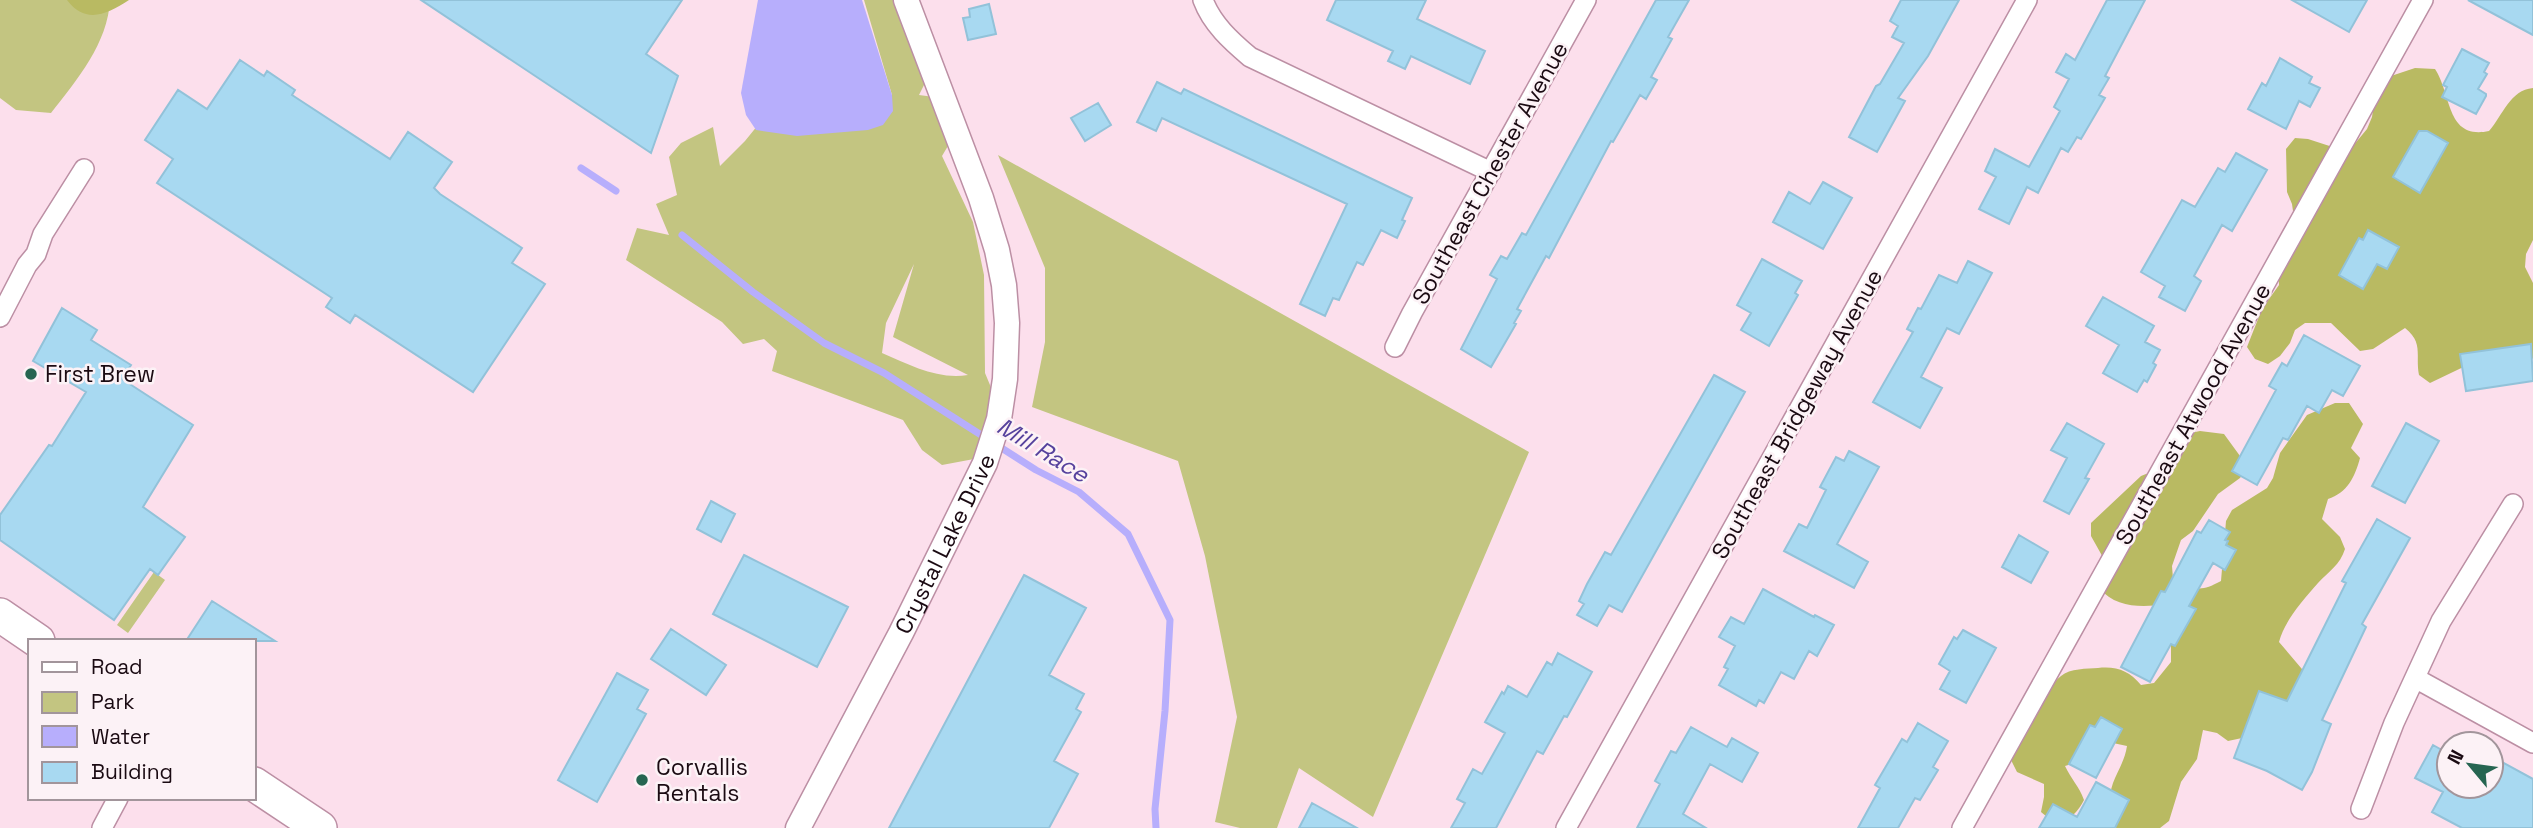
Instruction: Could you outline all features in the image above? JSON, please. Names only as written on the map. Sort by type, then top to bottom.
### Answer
[{"type":"highway","points":[[0,615],[35,639]]},
{"type":"highway","points":[[256,785],[320,828]]},
{"type":"street","name":"Crystal Lake Drive","points":[[798,828],[901,633],[985,463],[999,419],[1008,356],[1004,291],[997,250],[981,198],[906,0]]},
{"type":"street","points":[[1203,0],[1216,24],[1229,40],[1250,57],[1491,173]]},
{"type":"street","name":"Southeast Chester Avenue","points":[[1395,347],[1586,0]]},
{"type":"street","name":"Southeast Bridgeway Avenue","points":[[1566,828],[1801,411],[2027,0]]},
{"type":"street","name":"Southeast Atwood Avenue","points":[[1962,828],[2423,0]]},
{"type":"street","points":[[0,317],[27,265],[36,254],[43,234],[84,169]]},
{"type":"street","points":[[2361,809],[2394,723],[2441,621],[2513,505]]},
{"type":"street","points":[[2415,678],[2533,743]]},
{"type":"street","points":[[102,828],[117,800]]},
{"type":"green space","points":[[0,0],[110,0],[104,31],[90,60],[51,113],[16,110],[0,98]]},
{"type":"green space","points":[[864,0],[897,0],[937,59],[919,95],[949,99],[961,124],[942,156],[973,222],[984,275],[985,373],[995,397],[974,459],[942,465],[922,450],[903,420],[772,371],[777,351],[764,339],[743,344],[722,322],[626,260],[637,228],[669,235],[656,204],[677,195],[669,157],[681,143],[713,127],[720,166],[762,120],[892,95]],"holes":[[[914,264],[893,337],[968,375],[935,373],[882,353],[886,323]]]},
{"type":"green space","points":[[998,155],[1529,452],[1373,817],[1299,768],[1277,828],[1240,828],[1215,822],[1237,717],[1205,556],[1178,461],[1032,407],[1045,342],[1045,268]]},
{"type":"green space","points":[[154,572],[165,580],[128,633],[117,625]]},
{"type":"shaded area","points":[[67,0],[129,0],[105,13],[89,15],[74,8]]},
{"type":"shaded area","points":[[2415,68],[2435,69],[2452,113],[2465,129],[2475,132],[2489,131],[2518,93],[2533,88],[2533,240],[2526,254],[2525,267],[2533,283],[2533,359],[2528,355],[2501,349],[2430,383],[2419,375],[2417,344],[2405,328],[2373,349],[2360,351],[2331,323],[2305,323],[2295,330],[2290,343],[2280,356],[2268,364],[2255,359],[2247,347],[2262,309],[2279,285],[2278,256],[2294,218],[2287,192],[2286,149],[2295,138],[2308,139],[2348,152],[2367,129],[2372,117],[2376,90],[2385,78]]},
{"type":"shaded area","points":[[2335,403],[2349,403],[2363,424],[2351,448],[2360,458],[2349,483],[2340,493],[2328,499],[2322,519],[2340,537],[2345,549],[2343,555],[2295,611],[2279,642],[2307,675],[2304,688],[2242,738],[2228,741],[2217,733],[2203,730],[2197,759],[2181,782],[2169,821],[2160,828],[2105,828],[2111,788],[2127,746],[2113,743],[2091,758],[2065,766],[2084,800],[2071,816],[2052,821],[2041,812],[2044,784],[2017,772],[2011,760],[2040,703],[2061,676],[2074,670],[2111,668],[2127,673],[2141,685],[2154,683],[2171,662],[2171,642],[2186,602],[2140,606],[2118,602],[2108,596],[2099,588],[2105,561],[2091,536],[2091,523],[2141,476],[2166,466],[2186,434],[2200,431],[2224,434],[2248,467],[2240,478],[2218,494],[2193,531],[2181,540],[2172,566],[2173,579],[2197,588],[2214,585],[2221,581],[2226,521],[2232,510],[2267,488],[2273,478],[2280,453],[2307,415]]},
{"type":"water","points":[[758,0],[862,0],[892,95],[893,111],[883,125],[868,130],[797,136],[756,130],[746,115],[741,93]]},
{"type":"building","points":[[421,0],[682,0],[646,54],[678,76],[651,153]]},
{"type":"building","points":[[1336,0],[1426,0],[1417,19],[1485,51],[1470,84],[1411,56],[1405,69],[1388,61],[1393,51],[1327,20]]},
{"type":"building","points":[[1656,0],[1689,0],[1668,37],[1672,39],[1651,77],[1657,80],[1646,99],[1640,95],[1613,142],[1611,141],[1549,258],[1546,256],[1517,309],[1521,311],[1514,323],[1516,324],[1491,367],[1461,349],[1497,279],[1490,275],[1501,256],[1507,259],[1522,233],[1526,235]]},
{"type":"building","points":[[1901,0],[1959,0],[1928,56],[1898,98],[1905,101],[1877,152],[1849,137],[1876,86],[1880,84],[1904,43],[1892,37],[1898,26],[1890,21]]},
{"type":"building","points":[[2107,0],[2145,0],[2105,76],[2109,78],[2099,95],[2105,98],[2081,139],[2077,137],[2068,152],[2061,148],[2038,193],[2027,187],[2009,224],[1979,209],[1996,177],[1985,171],[1995,149],[2029,167],[2060,111],[2054,107],[2069,79],[2056,72],[2066,54],[2075,60]]},
{"type":"building","points":[[2292,0],[2367,0],[2349,32]]},
{"type":"building","points":[[2468,0],[2533,0],[2533,35]]},
{"type":"building","points":[[989,4],[996,34],[968,40],[963,18],[970,17],[969,9]]},
{"type":"building","points":[[2462,49],[2489,63],[2484,72],[2487,74],[2478,89],[2486,96],[2476,114],[2442,97],[2447,87],[2443,85]]},
{"type":"building","points":[[2280,58],[2312,77],[2309,83],[2320,88],[2310,107],[2299,101],[2286,129],[2248,109],[2262,83],[2266,86]]},
{"type":"building","points":[[240,60],[264,76],[267,71],[295,90],[292,95],[390,159],[408,132],[452,162],[434,188],[522,248],[512,263],[545,284],[473,392],[355,315],[350,323],[326,307],[332,298],[157,183],[173,159],[145,140],[178,90],[207,109]]},
{"type":"building","points":[[1157,82],[1181,94],[1184,89],[1412,198],[1397,238],[1381,230],[1363,265],[1357,262],[1339,300],[1333,298],[1325,316],[1300,304],[1347,204],[1162,118],[1156,131],[1137,122]]},
{"type":"building","points":[[1098,103],[1111,125],[1085,141],[1071,118]]},
{"type":"building","points":[[2419,131],[2427,131],[2448,143],[2420,193],[2393,177]]},
{"type":"building","points":[[2236,153],[2267,170],[2232,231],[2222,225],[2194,276],[2201,281],[2185,311],[2159,297],[2165,286],[2141,272],[2182,200],[2195,207],[2218,168],[2225,172]]},
{"type":"building","points":[[1823,182],[1852,198],[1823,249],[1773,222],[1789,192],[1810,204]]},
{"type":"building","points":[[2368,230],[2399,247],[2387,269],[2377,264],[2363,289],[2339,275],[2359,238],[2363,240]]},
{"type":"building","points":[[1762,259],[1802,281],[1795,293],[1798,295],[1769,346],[1741,330],[1751,313],[1737,305]]},
{"type":"building","points":[[1968,261],[1992,273],[1959,334],[1947,328],[1921,377],[1942,388],[1920,428],[1873,402],[1913,332],[1907,329],[1939,275],[1957,283]]},
{"type":"building","points":[[2103,297],[2154,326],[2145,342],[2160,350],[2147,382],[2144,380],[2137,392],[2103,373],[2119,345],[2086,326]]},
{"type":"building","points":[[62,308],[97,330],[91,340],[131,365],[122,379],[193,425],[143,507],[185,537],[158,575],[150,569],[114,620],[0,540],[0,515],[49,445],[52,446],[86,392],[33,361]]},
{"type":"building","points":[[2304,335],[2360,366],[2343,396],[2332,390],[2319,413],[2307,406],[2288,440],[2283,438],[2257,485],[2232,471],[2276,390],[2269,386],[2282,363],[2287,366]]},
{"type":"building","points":[[2531,344],[2533,381],[2466,391],[2460,354]]},
{"type":"building","points":[[1714,375],[1745,392],[1622,612],[1609,605],[1597,626],[1577,615],[1584,604],[1579,601],[1605,552],[1611,555]]},
{"type":"building","points":[[2067,423],[2104,444],[2085,478],[2089,479],[2069,514],[2044,501],[2067,458],[2051,450]]},
{"type":"building","points":[[2406,423],[2439,441],[2405,503],[2372,486]]},
{"type":"building","points":[[1849,451],[1879,467],[1837,544],[1868,562],[1854,588],[1784,551],[1799,524],[1807,528],[1826,490],[1820,487],[1836,457],[1844,461]]},
{"type":"building","points":[[711,501],[735,514],[721,542],[697,529]]},
{"type":"building","points":[[2377,519],[2410,538],[2362,624],[2366,627],[2322,720],[2331,724],[2302,790],[2267,771],[2234,758],[2259,691],[2287,701],[2346,583],[2342,581]]},
{"type":"building","points":[[2209,520],[2230,532],[2225,540],[2228,541],[2226,545],[2236,550],[2225,570],[2213,563],[2189,606],[2196,609],[2175,646],[2171,644],[2150,682],[2121,667],[2161,591],[2165,592],[2197,531],[2201,533]]},
{"type":"building","points":[[2019,535],[2048,552],[2031,583],[2002,567]]},
{"type":"building","points":[[744,555],[848,607],[817,667],[713,614]]},
{"type":"building","points":[[1024,575],[1086,608],[1049,675],[1084,694],[1076,709],[1081,712],[1054,761],[1078,774],[1049,828],[889,828]]},
{"type":"building","points":[[1763,589],[1834,625],[1817,656],[1809,651],[1794,679],[1781,672],[1764,703],[1759,700],[1756,706],[1719,685],[1728,669],[1724,667],[1735,646],[1719,637],[1731,617],[1744,624]]},
{"type":"building","points":[[212,601],[275,641],[256,639],[187,639]]},
{"type":"building","points":[[671,629],[726,665],[706,695],[651,659]]},
{"type":"building","points":[[1963,630],[1996,648],[1966,703],[1940,689],[1950,671],[1939,664],[1954,637],[1957,639]]},
{"type":"building","points":[[1558,653],[1592,672],[1567,717],[1564,716],[1543,754],[1537,751],[1496,828],[1451,828],[1465,803],[1457,799],[1473,769],[1482,774],[1505,733],[1485,722],[1502,692],[1504,694],[1508,686],[1527,697],[1547,662],[1552,665]]},
{"type":"building","points":[[617,673],[648,690],[637,709],[646,714],[597,802],[558,780]]},
{"type":"building","points":[[2101,717],[2122,729],[2096,778],[2069,764],[2090,725],[2095,727]]},
{"type":"building","points":[[1918,723],[1948,741],[1933,767],[1938,770],[1920,800],[1915,798],[1898,828],[1858,828],[1880,788],[1875,785],[1902,739],[1907,742]]},
{"type":"building","points":[[1691,727],[1727,747],[1732,738],[1758,753],[1742,782],[1710,764],[1683,814],[1706,828],[1637,828],[1660,784],[1655,781],[1671,751],[1676,753]]},
{"type":"building","points":[[2433,745],[2435,746],[2435,788],[2415,778]]},
{"type":"building","points":[[2505,764],[2533,779],[2533,828],[2462,828],[2432,812],[2439,800],[2505,800]]},
{"type":"building","points":[[2096,782],[2129,800],[2115,828],[2039,828],[2053,804],[2077,817]]},
{"type":"building","points":[[1312,803],[1357,828],[1299,828]]},
{"type":"waterway","name":"Mill Race","points":[[581,168],[616,191]]},
{"type":"waterway","name":"Mill Race","points":[[682,235],[753,292],[824,343],[884,373],[1036,470],[1079,492],[1128,534],[1170,620],[1165,711],[1155,809],[1156,828]]},
{"type":"place","name":"First Brew","points":[[31,374]]},
{"type":"place","name":"Corvallis Rentals","points":[[642,780]]}]
